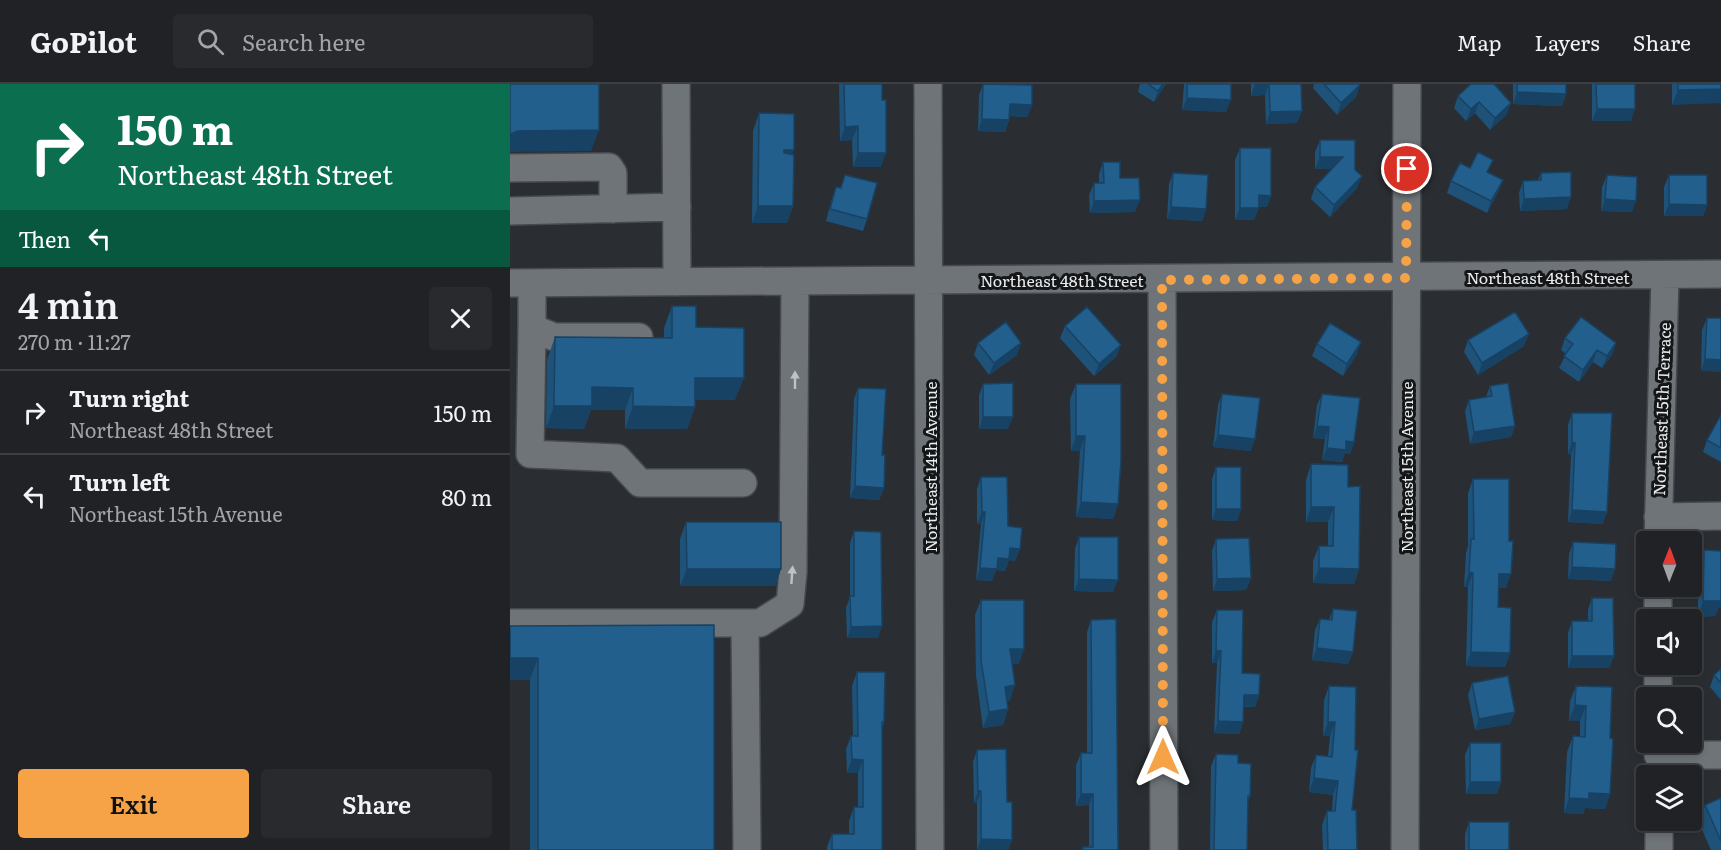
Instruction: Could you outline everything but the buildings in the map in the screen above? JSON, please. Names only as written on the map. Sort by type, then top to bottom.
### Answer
[{"type":"street","points":[[676,84],[677,282]]},
{"type":"street","name":"Northeast 14th Avenue","points":[[928,84],[930,850]]},
{"type":"street","name":"Northeast 15th Avenue","points":[[1405,850],[1407,84]]},
{"type":"street","points":[[510,168],[609,167],[613,173],[613,209]]},
{"type":"street","points":[[510,211],[677,207]]},
{"type":"street","name":"Northeast 48th Street","points":[[521,283],[1162,280],[1721,274]]},
{"type":"street","name":"Northeast 15th Terrace","points":[[1658,529],[1665,276]]},
{"type":"street","points":[[1162,280],[1164,850]]},
{"type":"street","points":[[510,623],[760,623],[789,604],[793,572],[795,281]]},
{"type":"street","points":[[521,283],[532,328],[530,454],[617,458],[640,483],[743,483]]},
{"type":"street","points":[[532,328],[554,337],[639,337]]},
{"type":"street","points":[[1658,529],[1721,516]]},
{"type":"street","points":[[745,623],[747,850]]},
{"type":"street","points":[[1658,758],[1721,755]]},
{"type":"street","points":[[1659,831],[1659,850]]},
{"type":"route","points":[[1163,757],[1162,280],[1406,278],[1407,169]]}]
